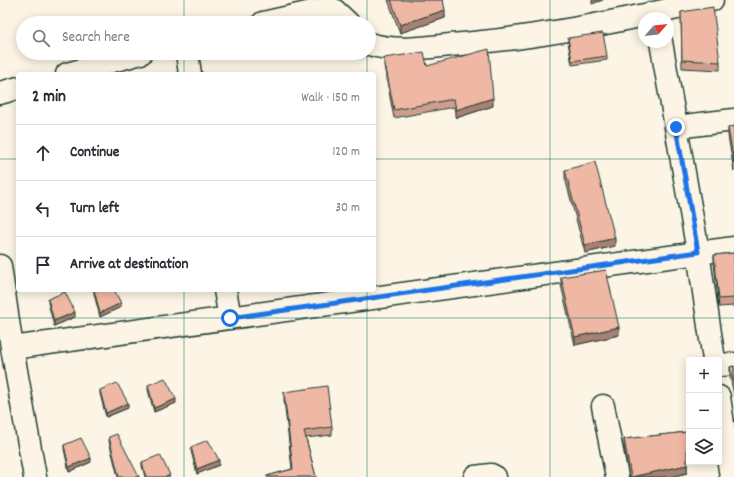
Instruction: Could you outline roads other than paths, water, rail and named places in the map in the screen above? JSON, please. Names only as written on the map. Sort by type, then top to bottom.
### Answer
[{"type":"street","points":[[376,46],[383,48],[418,48],[489,42],[611,23],[655,10],[712,0]]},
{"type":"street","points":[[294,16],[324,9],[334,10],[340,16]]},
{"type":"street","points":[[662,48],[698,252],[714,357]]},
{"type":"street","points":[[74,72],[116,60]]},
{"type":"street","points":[[188,60],[190,72]]},
{"type":"street","points":[[0,93],[16,89]]},
{"type":"street","points":[[676,127],[734,120]]},
{"type":"street","points":[[12,348],[734,248]]},
{"type":"street","points":[[0,266],[12,348],[35,477]]},
{"type":"street","points":[[225,292],[230,318]]},
{"type":"street","points":[[722,365],[734,364]]},
{"type":"street","points":[[603,406],[617,477]]},
{"type":"street","points":[[722,417],[731,477]]},
{"type":"street","points":[[475,477],[491,475],[495,477]]}]
